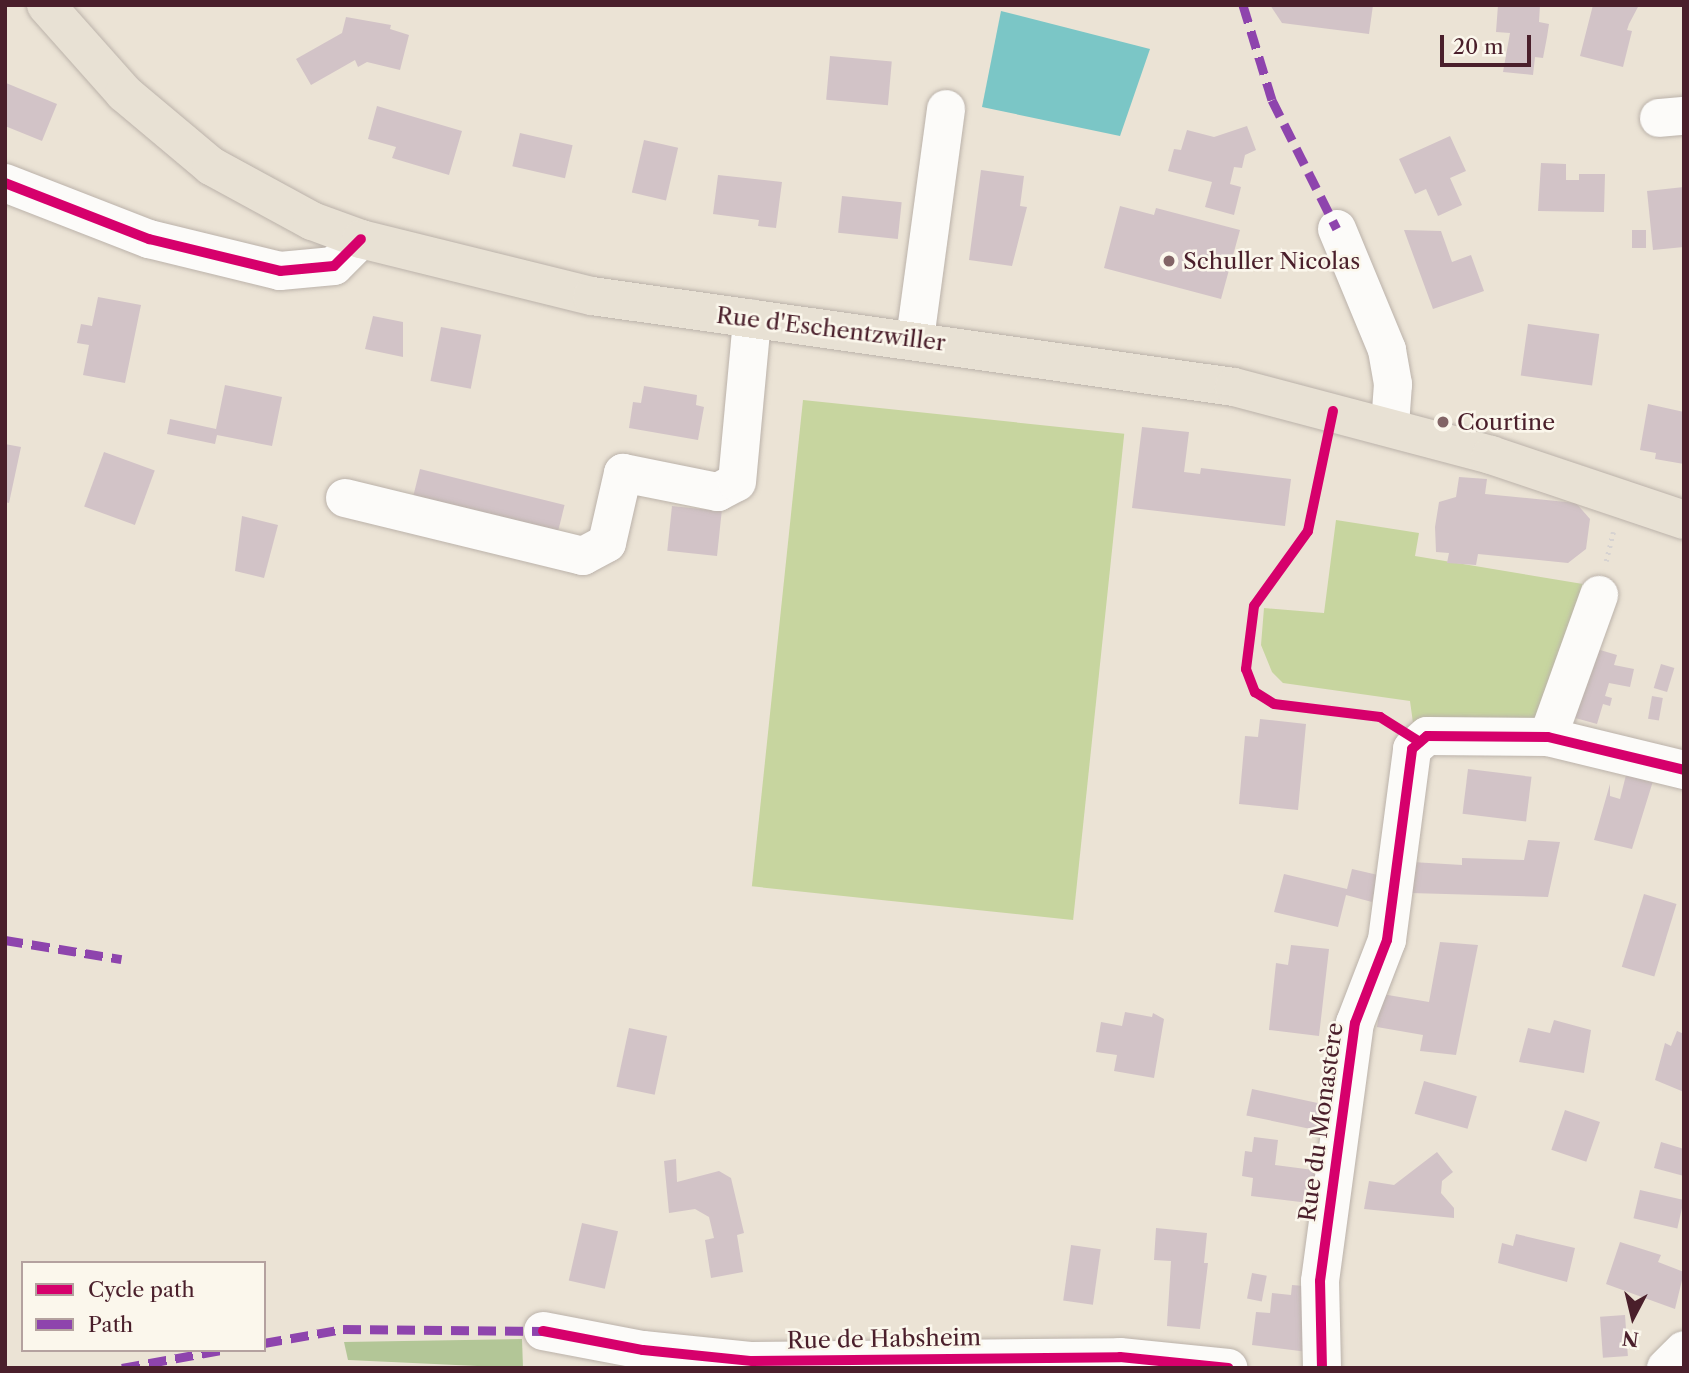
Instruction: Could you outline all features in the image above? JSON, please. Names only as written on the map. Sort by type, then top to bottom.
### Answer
[{"type":"main road","name":"Rue d'Eschentzwiller","points":[[46,5],[124,93],[211,166],[312,221],[361,239],[592,296],[1189,377],[1390,425],[1620,497],[1684,520]]},
{"type":"street","points":[[915,339],[946,109]]},
{"type":"street","points":[[5,183],[149,239],[280,271],[334,266],[361,239]]},
{"type":"street","points":[[1337,229],[1387,350],[1393,384],[1390,425]]},
{"type":"street","points":[[345,498],[583,556],[607,543],[623,473],[718,492],[737,482],[752,319]]},
{"type":"street","points":[[1548,737],[1599,595]]},
{"type":"street","name":"Rue du Monastère","points":[[1322,1368],[1320,1281],[1355,1023],[1387,940],[1412,750],[1427,736],[1548,737],[1684,770]]},
{"type":"street","name":"Rue de Habsheim","points":[[543,1331],[643,1350],[752,1362],[1120,1357],[1228,1368]]},
{"type":"path","points":[[1599,595],[1620,497]]},
{"type":"green space","points":[[803,400],[1124,434],[1073,920],[752,886]]},
{"type":"green space","points":[[1336,520],[1419,533],[1415,556],[1595,586],[1547,721],[1413,723],[1410,701],[1283,683],[1272,672],[1261,645],[1264,608],[1324,613]]},
{"type":"green space","points":[[522,1339],[523,1368],[348,1360],[344,1342]]},
{"type":"water","points":[[1001,11],[1150,49],[1120,136],[982,107]]},
{"type":"building","points":[[1270,5],[1373,5],[1369,34],[1282,23]]},
{"type":"building","points":[[1498,5],[1540,5],[1539,22],[1549,24],[1543,58],[1535,57],[1533,75],[1503,72],[1510,33],[1496,32]]},
{"type":"building","points":[[1593,5],[1639,5],[1627,30],[1632,31],[1623,67],[1580,56]]},
{"type":"building","points":[[346,17],[391,25],[390,29],[409,35],[400,70],[367,62],[358,67],[355,60],[311,85],[296,59],[342,33]]},
{"type":"building","points":[[830,56],[892,61],[888,105],[826,100]]},
{"type":"building","points":[[6,83],[57,104],[42,141],[5,126]]},
{"type":"building","points":[[377,106],[462,131],[449,175],[392,158],[396,147],[368,139]]},
{"type":"building","points":[[1247,126],[1256,150],[1245,155],[1242,168],[1234,167],[1230,184],[1241,187],[1234,215],[1205,207],[1212,182],[1168,171],[1174,149],[1181,150],[1187,130],[1214,137]]},
{"type":"building","points":[[520,133],[573,145],[565,178],[512,166]]},
{"type":"building","points":[[1450,136],[1466,171],[1450,178],[1462,205],[1438,216],[1426,189],[1415,194],[1399,159]]},
{"type":"building","points":[[644,140],[678,148],[666,200],[632,193]]},
{"type":"building","points":[[1541,163],[1566,164],[1566,180],[1579,180],[1579,174],[1605,174],[1604,212],[1538,211]]},
{"type":"building","points":[[981,170],[1024,176],[1020,206],[1027,207],[1012,266],[969,260]]},
{"type":"building","points":[[718,175],[782,182],[776,228],[758,226],[759,220],[713,214]]},
{"type":"building","points":[[1684,187],[1684,247],[1653,250],[1647,191]]},
{"type":"building","points":[[842,196],[902,202],[898,239],[838,233]]},
{"type":"building","points":[[1120,206],[1154,215],[1156,208],[1240,230],[1221,299],[1104,268]]},
{"type":"building","points":[[1404,230],[1441,231],[1452,262],[1471,255],[1484,291],[1433,309]]},
{"type":"building","points":[[1632,230],[1646,230],[1646,248],[1632,248]]},
{"type":"building","points":[[98,297],[141,305],[125,383],[83,375],[89,345],[77,343],[81,324],[92,326]]},
{"type":"building","points":[[373,316],[403,322],[403,357],[365,349]]},
{"type":"building","points":[[1528,324],[1599,334],[1592,386],[1521,375]]},
{"type":"building","points":[[441,327],[481,335],[471,389],[431,381]]},
{"type":"building","points":[[225,385],[282,397],[272,446],[217,435],[215,444],[167,434],[170,419],[216,429]]},
{"type":"building","points":[[644,386],[697,395],[696,405],[704,407],[698,440],[629,428],[633,402],[641,403]]},
{"type":"building","points":[[1648,404],[1684,412],[1684,464],[1655,459],[1656,453],[1640,450]]},
{"type":"building","points":[[1142,427],[1189,432],[1184,472],[1200,474],[1201,468],[1291,479],[1285,526],[1132,508]]},
{"type":"building","points":[[5,444],[21,447],[9,503],[5,502]]},
{"type":"building","points":[[104,452],[155,470],[135,525],[84,507]]},
{"type":"building","points":[[420,469],[565,505],[558,533],[413,497]]},
{"type":"building","points":[[1459,477],[1487,479],[1485,494],[1576,503],[1590,519],[1586,549],[1568,563],[1478,554],[1476,565],[1447,563],[1449,553],[1436,552],[1435,527],[1439,502],[1456,497]]},
{"type":"building","points":[[672,506],[722,511],[717,556],[667,551]]},
{"type":"building","points":[[242,516],[278,525],[264,578],[235,571]]},
{"type":"building","points":[[1590,647],[1617,655],[1614,665],[1634,669],[1630,687],[1609,683],[1605,696],[1612,698],[1610,706],[1603,704],[1597,724],[1568,716]]},
{"type":"building","points":[[1661,664],[1674,668],[1667,692],[1654,688]]},
{"type":"building","points":[[1652,696],[1663,698],[1659,721],[1648,719]]},
{"type":"building","points":[[1260,719],[1306,724],[1298,810],[1239,804],[1245,736],[1258,737]]},
{"type":"building","points":[[1468,769],[1532,777],[1526,821],[1463,814]]},
{"type":"building","points":[[1626,775],[1653,781],[1632,849],[1594,840],[1610,784],[1610,796],[1620,799]]},
{"type":"building","points":[[1528,840],[1560,842],[1548,897],[1410,893],[1412,862],[1462,865],[1462,858],[1524,860]]},
{"type":"building","points":[[1352,869],[1378,875],[1372,902],[1346,895],[1338,927],[1274,912],[1284,874],[1347,889]]},
{"type":"building","points":[[1644,894],[1677,904],[1654,977],[1622,967]]},
{"type":"building","points":[[1440,942],[1478,945],[1456,1055],[1420,1051],[1423,1035],[1377,1027],[1382,994],[1429,1002]]},
{"type":"building","points":[[1291,945],[1329,949],[1319,1036],[1269,1030],[1276,963],[1288,965]]},
{"type":"building","points":[[1125,1012],[1152,1017],[1153,1013],[1164,1019],[1154,1078],[1114,1071],[1117,1055],[1096,1052],[1101,1022],[1122,1026]]},
{"type":"building","points":[[1554,1020],[1591,1030],[1584,1073],[1519,1062],[1528,1028],[1550,1033]]},
{"type":"building","points":[[629,1028],[667,1036],[655,1095],[617,1087]]},
{"type":"building","points":[[1677,1031],[1684,1034],[1684,1092],[1655,1080],[1665,1043],[1671,1046]]},
{"type":"building","points":[[1424,1081],[1477,1096],[1467,1129],[1415,1114]]},
{"type":"building","points":[[1252,1089],[1323,1104],[1318,1131],[1246,1115]]},
{"type":"building","points":[[1565,1110],[1600,1122],[1586,1162],[1551,1150]]},
{"type":"building","points":[[1254,1137],[1278,1140],[1275,1165],[1321,1171],[1317,1204],[1251,1196],[1253,1178],[1242,1176],[1245,1151],[1252,1152]]},
{"type":"building","points":[[1661,1142],[1684,1149],[1684,1176],[1654,1168]]},
{"type":"building","points":[[1437,1152],[1453,1172],[1442,1181],[1441,1193],[1454,1208],[1454,1218],[1364,1209],[1369,1181],[1394,1185]]},
{"type":"building","points":[[676,1159],[677,1182],[719,1171],[731,1178],[744,1233],[737,1235],[743,1272],[711,1278],[705,1240],[714,1238],[709,1217],[695,1209],[669,1213],[664,1161]]},
{"type":"building","points":[[1640,1190],[1684,1200],[1677,1228],[1633,1218]]},
{"type":"building","points":[[582,1223],[618,1231],[605,1289],[569,1280]]},
{"type":"building","points":[[1156,1228],[1207,1233],[1204,1263],[1208,1263],[1200,1329],[1167,1326],[1171,1261],[1154,1260]]},
{"type":"building","points":[[1516,1234],[1575,1248],[1567,1282],[1498,1263],[1502,1243],[1513,1246]]},
{"type":"building","points":[[1620,1242],[1661,1255],[1658,1262],[1684,1272],[1675,1309],[1606,1284]]},
{"type":"building","points":[[1071,1245],[1101,1249],[1093,1305],[1063,1300]]},
{"type":"building","points":[[1252,1273],[1267,1276],[1262,1301],[1247,1299]]},
{"type":"building","points":[[1292,1285],[1304,1286],[1308,1352],[1252,1345],[1256,1312],[1270,1313],[1272,1293],[1291,1295]]},
{"type":"building","points":[[1625,1315],[1628,1356],[1603,1358],[1600,1317]]},
{"type":"marked path","points":[[1243,5],[1272,100],[1337,229]]},
{"type":"marked path","points":[[5,940],[121,959]]},
{"type":"marked path","points":[[266,1343],[343,1329],[543,1331]]},
{"type":"marked path","points":[[122,1368],[211,1352]]},
{"type":"cycle path","points":[[5,183],[149,239],[280,271],[334,266],[361,239]]},
{"type":"cycle path","points":[[1333,411],[1308,531],[1254,606],[1246,669],[1255,692],[1274,704],[1380,717],[1420,742]]},
{"type":"cycle path","points":[[1322,1368],[1320,1281],[1355,1023],[1387,940],[1412,749],[1427,736],[1548,737],[1684,770]]},
{"type":"cycle path","points":[[543,1331],[643,1350],[752,1361],[1120,1357],[1228,1368]]},
{"type":"place","name":"Schuller Nicolas","points":[[1169,261]]},
{"type":"place","name":"Courtine","points":[[1443,422]]}]
